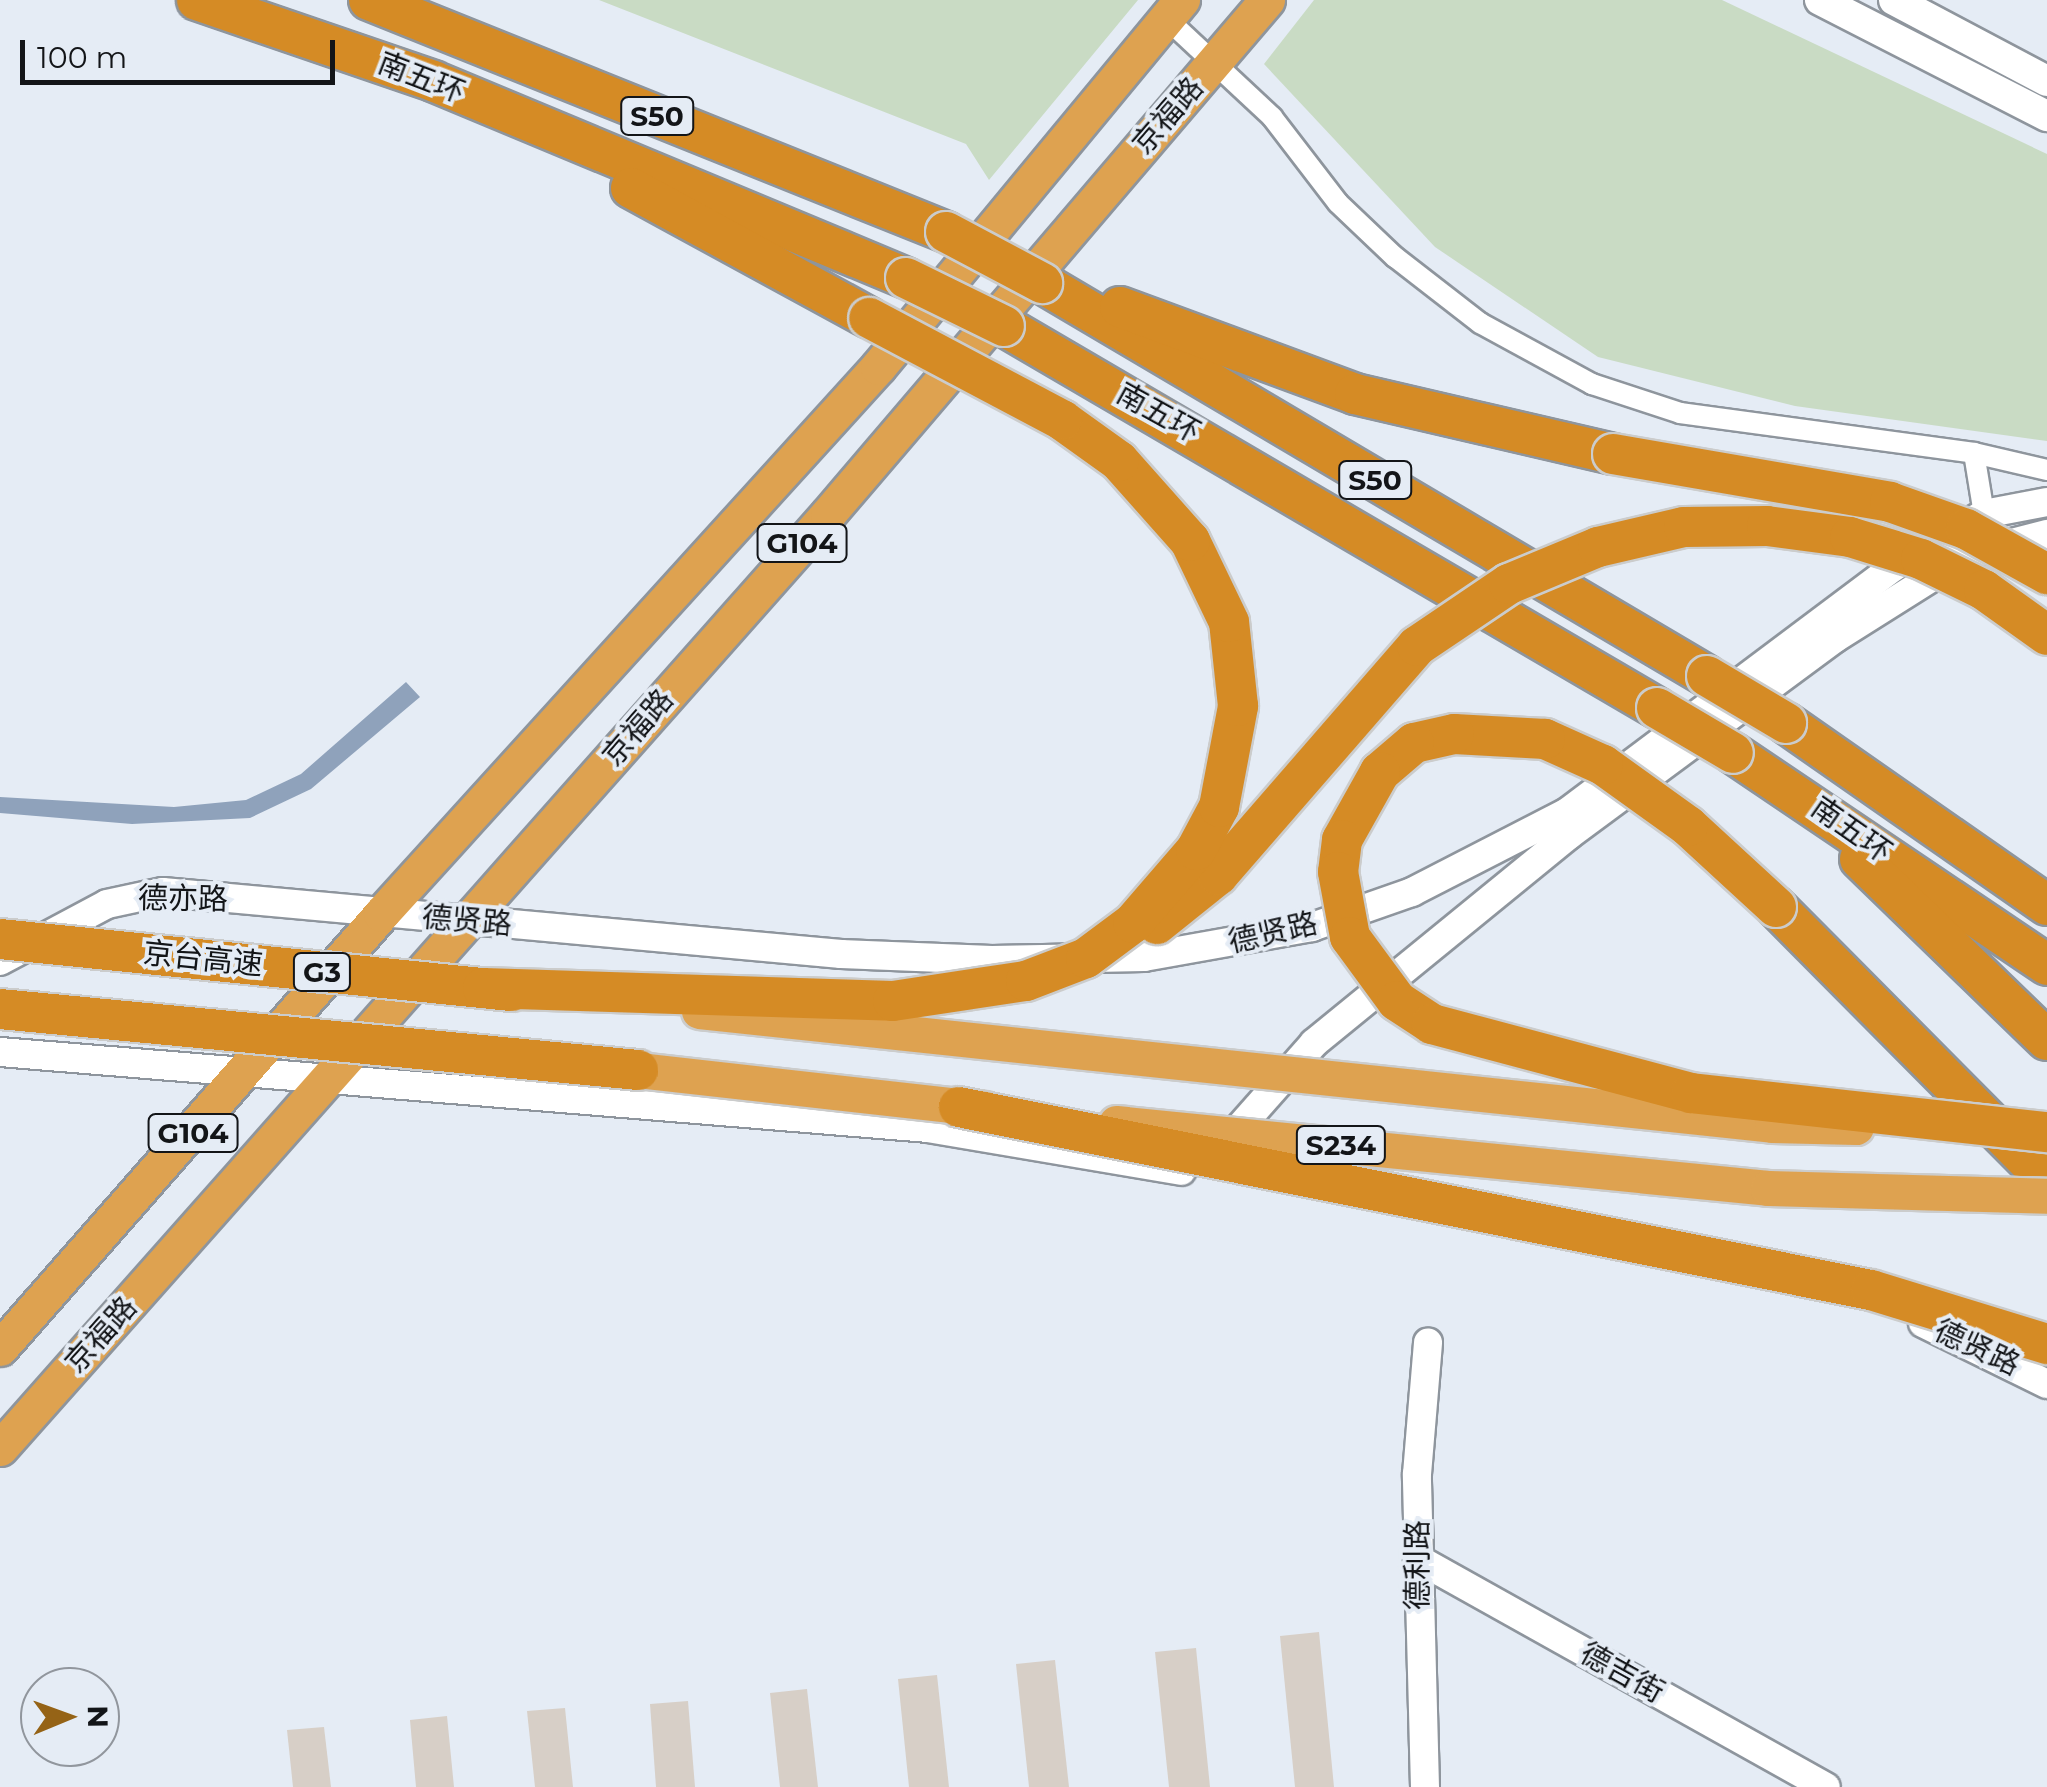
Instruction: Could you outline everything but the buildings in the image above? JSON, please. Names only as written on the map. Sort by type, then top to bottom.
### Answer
[{"type":"highway","name":"南五环","points":[[197,0],[433,82],[906,278],[1004,326],[1782,783],[2047,965]]},
{"type":"highway","name":"南五环","points":[[369,0],[946,232],[1042,283],[1786,723],[2047,905]]},
{"type":"highway","name":"京福路","points":[[0,1448],[468,922],[1267,0]]},
{"type":"highway","name":"G104","points":[[0,1348],[247,1072],[381,914],[878,367],[1174,9]]},
{"type":"highway","points":[[433,82],[1062,420],[1119,461],[1190,541],[1229,622],[1238,706],[1219,807],[1166,889],[1086,958]]},
{"type":"highway","points":[[1042,283],[1355,394],[1613,454],[1890,502],[1966,528],[2047,574]]},
{"type":"highway","points":[[483,988],[894,1001],[1026,982],[1086,958],[1180,910],[1218,874],[1418,646],[1509,584],[1598,546],[1684,527],[1767,526],[1850,537],[1953,574],[2047,635]]},
{"type":"highway","points":[[2047,1132],[1690,1093],[1432,1024],[1397,1000],[1350,937],[1338,872],[1342,840],[1380,772],[1414,744],[1454,734],[1544,739],[1618,775],[1688,826],[1776,907],[2047,1180]]},
{"type":"highway","points":[[1782,783],[2047,1040]]},
{"type":"highway","name":"京台高速","points":[[0,938],[644,1006]]},
{"type":"highway","name":"S234","points":[[644,1006],[1772,1125],[2047,1132]]},
{"type":"highway","name":"G3","points":[[0,1009],[638,1070]]},
{"type":"highway","name":"S234","points":[[638,1070],[959,1107],[1768,1188],[2047,1196]]},
{"type":"highway","points":[[959,1107],[1871,1290],[2047,1344]]},
{"type":"main road","points":[[1820,0],[2047,116]]},
{"type":"main road","points":[[1894,0],[2047,81]]},
{"type":"street","points":[[1174,9],[1216,62],[1272,116],[1338,203],[1395,257],[1480,323],[1592,384],[1680,413],[1974,453],[2047,470]]},
{"type":"street","points":[[1974,453],[1984,514]]},
{"type":"street","name":"德贤路","points":[[381,914],[992,960],[1144,956],[1312,927],[1412,892],[1566,813],[1892,568],[1984,514],[2047,502]]},
{"type":"street","points":[[1200,1174],[1314,1043],[1569,834],[1834,640],[1954,563],[2030,533],[2047,534]]},
{"type":"street","name":"德亦路","points":[[0,961],[135,894],[381,914]]},
{"type":"street","points":[[0,1052],[247,1072]]},
{"type":"street","name":"德贤路","points":[[247,1072],[928,1128],[1511,1227],[1833,1294],[1926,1324],[2047,1384]]},
{"type":"street","name":"德利路","points":[[1425,1787],[1418,1559],[1428,1342]]},
{"type":"street","name":"德吉街","points":[[1418,1559],[1826,1787]]},
{"type":"green space","points":[[599,0],[1138,0],[989,180],[966,144]]},
{"type":"green space","points":[[1314,0],[1722,0],[2047,154],[2047,441],[1795,406],[1598,357],[1435,247],[1264,64]]},
{"type":"water","points":[[406,682],[420,697],[311,789],[250,818],[132,824],[0,813],[0,797],[174,807],[246,800],[301,774]]}]
